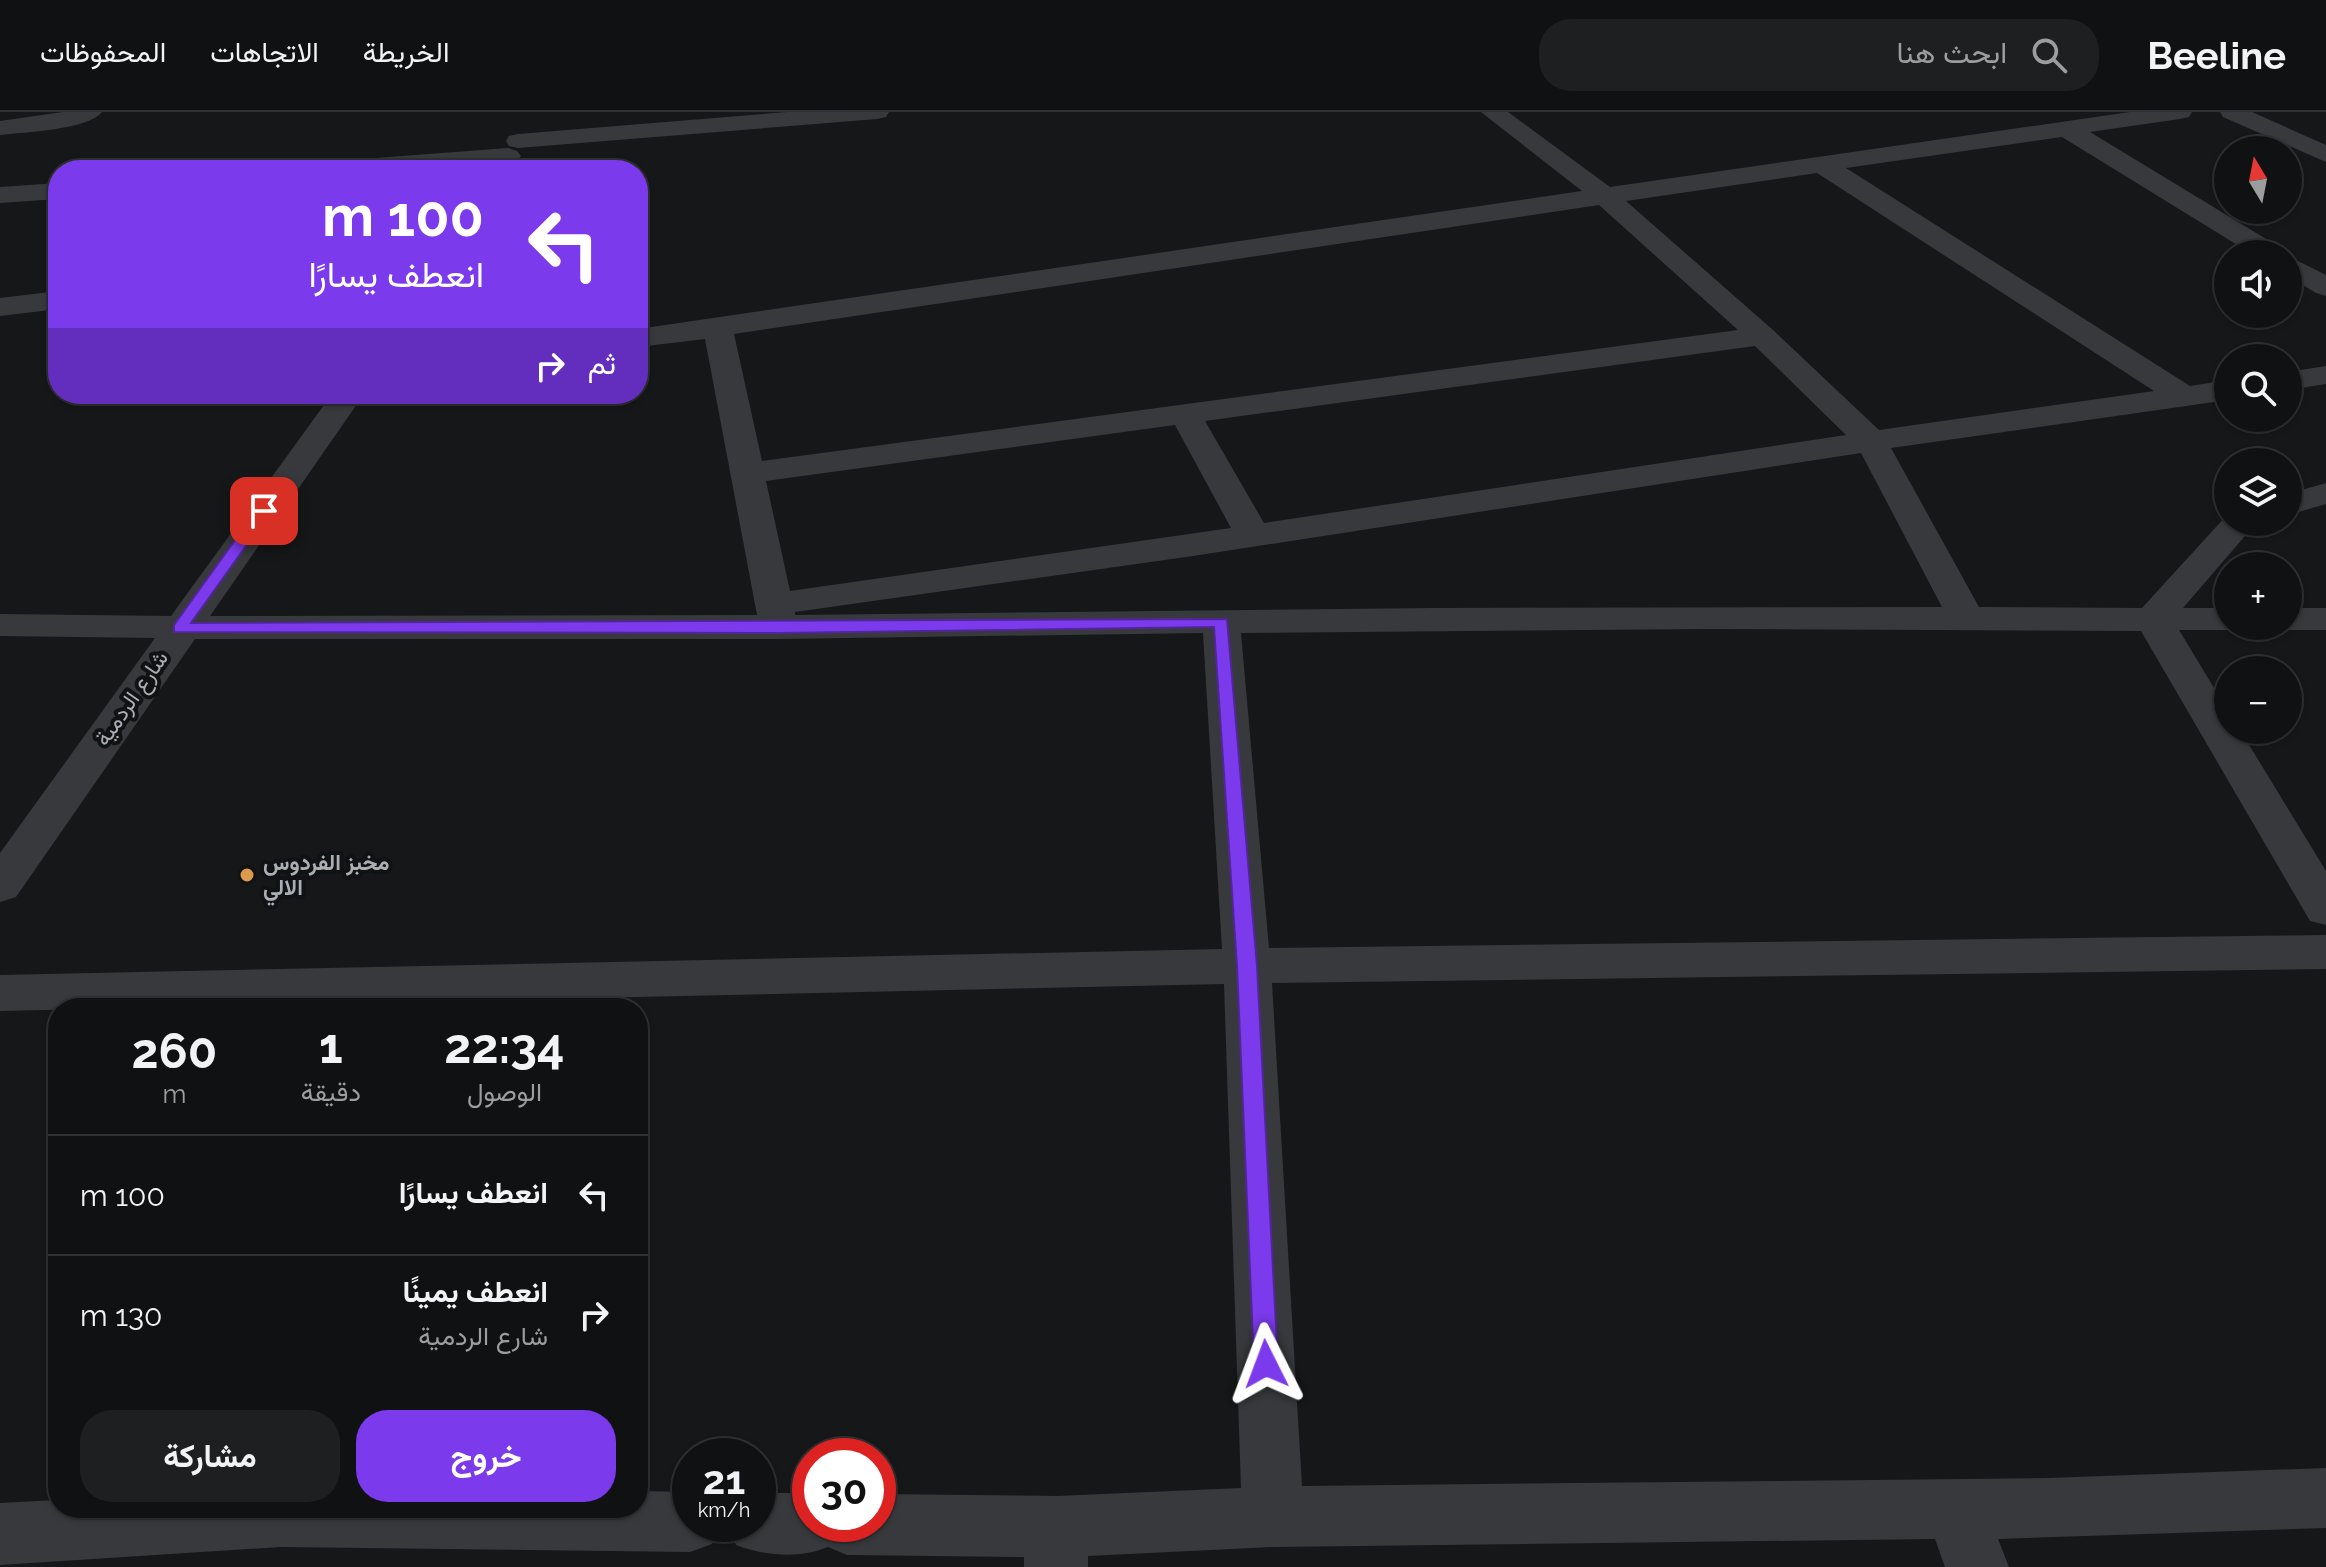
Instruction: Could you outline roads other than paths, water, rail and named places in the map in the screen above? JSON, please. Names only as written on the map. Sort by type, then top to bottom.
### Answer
[{"type":"street","points":[[0,128],[80,117],[90,112]]},
{"type":"street","points":[[508,156],[538,112]]},
{"type":"street","points":[[455,160],[877,112]]},
{"type":"street","points":[[1493,112],[1606,197],[1762,336],[1871,441],[1966,617]]},
{"type":"street","points":[[648,337],[2180,112]]},
{"type":"street","points":[[2232,112],[2326,154]]},
{"type":"street","points":[[2069,130],[2248,240]]},
{"type":"street","points":[[1820,163],[2185,397]]},
{"type":"street","points":[[0,195],[48,192]]},
{"type":"street","points":[[2302,272],[2326,287]]},
{"type":"street","points":[[0,307],[48,301]]},
{"type":"street","points":[[718,328],[776,616]]},
{"type":"street","points":[[748,473],[1762,336]]},
{"type":"street","points":[[2302,379],[2326,375]]},
{"type":"street","points":[[776,616],[1253,536],[1871,441],[2214,392]]},
{"type":"street","name":"شارع الردمية","points":[[0,886],[179,628],[341,404]]},
{"type":"street","points":[[1185,414],[1253,536]]},
{"type":"street","points":[[2302,501],[2326,493]]},
{"type":"street","points":[[2153,619],[2227,536]]},
{"type":"street","points":[[0,625],[179,628],[776,616],[1221,623],[1966,617],[2214,619]]},
{"type":"street","points":[[2153,619],[2326,909]]},
{"type":"street","points":[[2302,619],[2326,619]]},
{"type":"street","points":[[1221,623],[1247,966],[1273,1517]]},
{"type":"street","points":[[0,993],[1247,966],[2326,952]]},
{"type":"street","points":[[896,1529],[1057,1547],[1273,1517],[1955,1508],[2326,1498]]},
{"type":"street","points":[[1955,1508],[1977,1567]]},
{"type":"street","points":[[0,1534],[264,1518]]},
{"type":"street","points":[[363,1518],[672,1522]]},
{"type":"place","name":"مخبز الفردوس الالي","points":[[247,875]]}]
